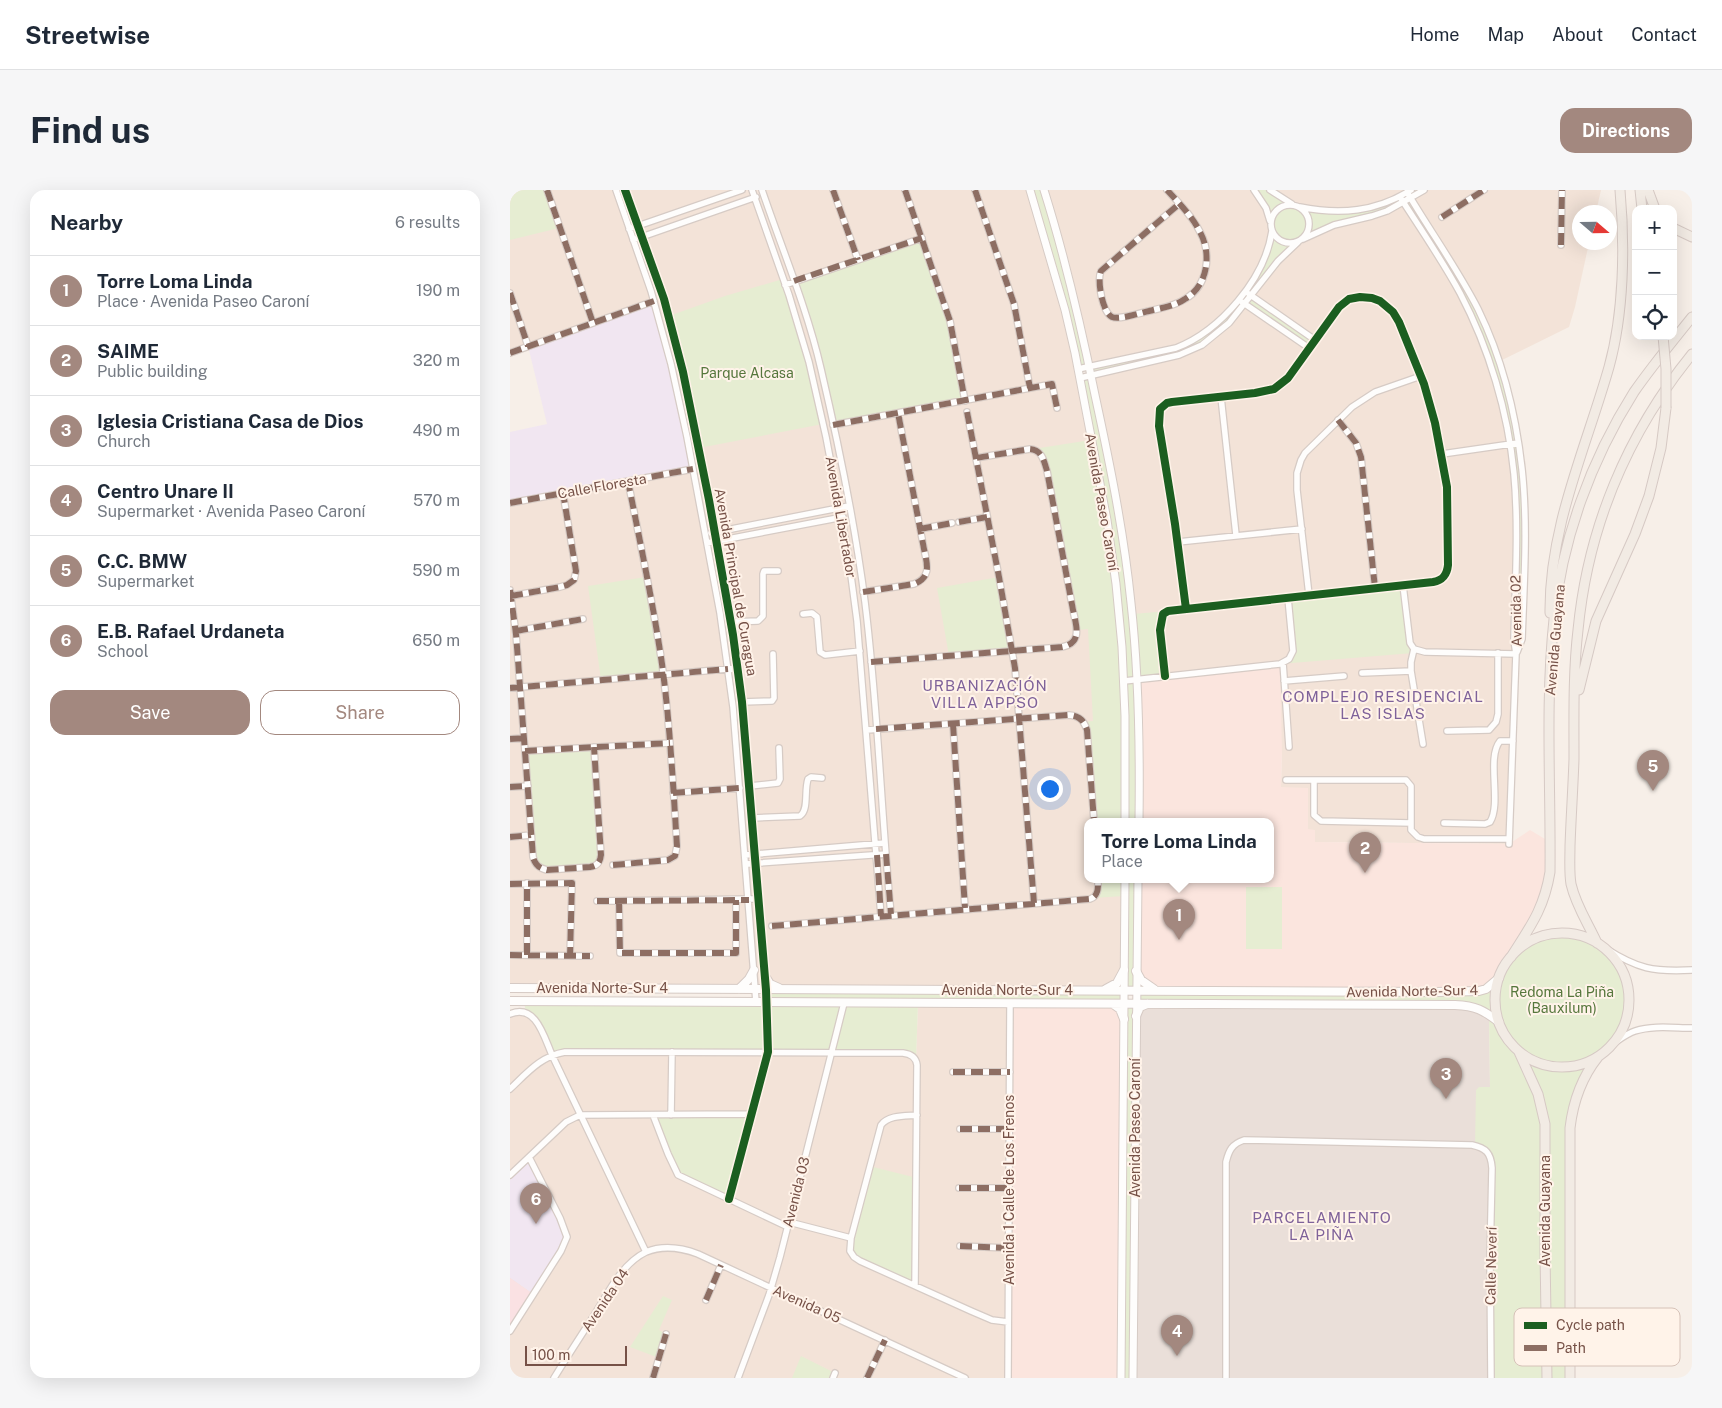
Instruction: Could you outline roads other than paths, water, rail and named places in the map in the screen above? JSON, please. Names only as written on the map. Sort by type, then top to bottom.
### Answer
[{"type":"main road","points":[[1551,653],[1550,595],[1556,543],[1575,472],[1610,365],[1617,326],[1622,275],[1623,222],[1620,190]]},
{"type":"main road","points":[[1640,190],[1642,205]]},
{"type":"main road","points":[[1648,190],[1654,205]]},
{"type":"main road","points":[[1677,230],[1692,237]]},
{"type":"main road","name":"Avenida Guayana","points":[[1511,957],[1541,908],[1548,886],[1550,872],[1549,734],[1551,653],[1554,618],[1563,565],[1577,512],[1594,468],[1612,430],[1656,361],[1692,317]]},
{"type":"main road","points":[[1574,713],[1584,664],[1596,621],[1635,534],[1653,485],[1661,448],[1666,408],[1666,369],[1663,340]]},
{"type":"main road","name":"Avenida Guayana","points":[[1597,943],[1579,908],[1571,883],[1570,872],[1576,656],[1582,598],[1601,517],[1619,471],[1636,437],[1664,391],[1692,354]]},
{"type":"main road","points":[[1548,934],[1577,934],[1597,943],[1605,948],[1617,961],[1623,972],[1629,999],[1622,1029],[1611,1045],[1602,1053],[1585,1062],[1564,1067],[1539,1062],[1518,1050],[1504,1032],[1496,1009],[1499,978],[1511,957],[1531,940],[1548,934]]},
{"type":"main road","points":[[739,989],[749,979],[754,970]]},
{"type":"main road","points":[[1104,990],[1117,983],[1124,970]]},
{"type":"main road","points":[[1136,971],[1144,983],[1158,990]]},
{"type":"main road","points":[[765,976],[770,984],[783,990]]},
{"type":"main road","name":"Avenida Norte-Sur 4","points":[[510,988],[1471,992],[1486,989],[1499,978]]},
{"type":"main road","name":"Avenida Norte-Sur 4","points":[[510,1001],[1455,1005],[1483,1010],[1499,1022]]},
{"type":"main road","points":[[1111,1003],[1120,1009],[1124,1019]]},
{"type":"main road","points":[[1136,1016],[1140,1007],[1149,1003]]},
{"type":"main road","name":"Avenida Guayana","points":[[1518,1050],[1538,1094],[1545,1124],[1546,1308]]},
{"type":"main road","name":"Avenida Guayana","points":[[1570,1308],[1571,1114],[1581,1085],[1602,1053]]},
{"type":"street","points":[[546,190],[592,323]]},
{"type":"street","name":"Avenida Principal de Curagua","points":[[616,190],[654,301],[671,364],[706,534],[728,669],[740,788],[756,1002]]},
{"type":"street","name":"Avenida Principal de Curagua","points":[[626,190],[664,299],[683,372],[717,542],[742,702],[767,1002],[768,1052],[729,1199]]},
{"type":"street","points":[[630,229],[742,190]]},
{"type":"street","name":"Avenida Libertador","points":[[752,190],[785,285],[813,377],[841,517],[853,587],[860,651],[881,916]]},
{"type":"street","points":[[833,190],[858,260]]},
{"type":"street","points":[[905,190],[950,321],[965,401]]},
{"type":"street","points":[[975,190],[1012,296],[1020,328],[1030,388]]},
{"type":"street","name":"Avenida Paseo Caroní","points":[[1030,190],[1065,310],[1080,378],[1109,536],[1119,614],[1124,680],[1125,818]]},
{"type":"street","name":"Avenida Paseo Caroní","points":[[1044,190],[1067,269],[1090,367],[1122,534],[1132,604],[1137,679],[1140,766],[1139,818]]},
{"type":"street","points":[[1167,190],[1179,204],[1198,227],[1206,248],[1207,261],[1200,284],[1186,299],[1174,304],[1119,318],[1109,315],[1105,310],[1099,281],[1101,271],[1179,204]]},
{"type":"street","points":[[1254,190],[1266,208],[1275,237],[1285,243],[1300,241],[1323,228],[1380,214],[1404,203],[1424,190]]},
{"type":"street","points":[[1080,378],[1190,351],[1220,332],[1245,304],[1278,261],[1307,234],[1310,222],[1304,210],[1270,190]]},
{"type":"street","points":[[1468,200],[1473,190]]},
{"type":"street","points":[[1442,216],[1484,190]]},
{"type":"street","points":[[1561,245],[1562,190]]},
{"type":"street","points":[[1078,369],[1154,353],[1184,344],[1212,328],[1238,299],[1263,261],[1271,239],[1271,228],[1275,212],[1286,205],[1296,205],[1324,211],[1356,211],[1373,208],[1400,197],[1409,191]]},
{"type":"street","name":"Avenida 02","points":[[1409,191],[1411,199],[1448,257],[1478,310],[1491,341],[1508,393],[1518,444],[1523,489],[1522,640],[1516,654]]},
{"type":"street","points":[[633,240],[754,197],[762,192]]},
{"type":"street","name":"Avenida Libertador","points":[[762,192],[794,281],[817,353],[851,516],[864,592],[891,914]]},
{"type":"street","name":"Avenida 02","points":[[1400,197],[1462,299],[1483,346],[1498,391],[1510,445],[1515,496],[1514,640],[1516,654]]},
{"type":"street","points":[[785,285],[922,238]]},
{"type":"street","points":[[1440,262],[1448,257]]},
{"type":"street","points":[[1244,291],[1315,340]]},
{"type":"street","points":[[510,293],[528,346]]},
{"type":"street","points":[[1164,676],[1160,638],[1163,614],[1168,611],[1438,581],[1444,577],[1447,571],[1448,505],[1442,454],[1435,422],[1421,376],[1396,316],[1384,304],[1372,298],[1360,297],[1345,302],[1334,313],[1288,378],[1278,386],[1255,393],[1172,402],[1163,406],[1159,412],[1159,426],[1178,542],[1186,608]]},
{"type":"street","points":[[1238,299],[1309,348]]},
{"type":"street","points":[[510,353],[654,301]]},
{"type":"street","points":[[1309,595],[1297,485],[1298,466],[1305,453],[1352,407],[1367,396],[1421,376]]},
{"type":"street","points":[[833,425],[1052,384],[1057,408]]},
{"type":"street","points":[[1221,397],[1236,535]]},
{"type":"street","points":[[967,412],[1012,652],[1034,903]]},
{"type":"street","points":[[864,592],[914,584],[924,578],[926,572],[927,564],[898,413]]},
{"type":"street","points":[[1338,420],[1356,443],[1361,457],[1375,588]]},
{"type":"street","points":[[1442,454],[1518,444]]},
{"type":"street","points":[[871,662],[1062,647],[1071,645],[1075,640],[1077,634],[1073,610],[1047,471],[1042,456],[1038,451],[1030,449],[976,458]]},
{"type":"street","name":"Calle Floresta","points":[[510,503],[693,469]]},
{"type":"street","points":[[613,865],[671,859],[675,856],[677,846],[663,675],[655,622],[628,481]]},
{"type":"street","points":[[563,493],[576,571],[574,580],[564,586],[510,592],[516,631],[513,639],[520,687],[534,860],[542,868],[547,870],[590,867],[599,863],[601,856],[594,747]]},
{"type":"street","points":[[706,534],[849,506]]},
{"type":"street","points":[[707,543],[851,516]]},
{"type":"street","points":[[920,529],[987,517]]},
{"type":"street","points":[[1178,542],[1302,529]]},
{"type":"street","points":[[731,622],[758,621],[763,616],[764,571],[778,571]]},
{"type":"street","points":[[1286,780],[1406,780],[1411,786],[1410,823],[1414,834],[1424,839],[1509,841],[1516,654],[1425,652],[1414,649],[1410,643],[1403,585]]},
{"type":"street","points":[[1124,680],[1283,663],[1289,659],[1292,651],[1288,598]]},
{"type":"street","points":[[803,614],[812,613],[817,617],[820,652],[825,655],[860,651]]},
{"type":"street","points":[[516,631],[583,619]]},
{"type":"street","points":[[1414,649],[1411,671],[1423,744]]},
{"type":"street","points":[[742,702],[772,701],[774,698],[773,654]]},
{"type":"street","points":[[1447,731],[1489,730],[1494,726],[1498,714],[1498,654]]},
{"type":"street","points":[[1283,663],[1289,747]]},
{"type":"street","points":[[510,688],[738,668]]},
{"type":"street","points":[[1362,673],[1411,671]]},
{"type":"street","points":[[1284,680],[1344,676]]},
{"type":"street","points":[[867,730],[1069,715],[1078,717],[1084,722],[1087,730],[1094,818]]},
{"type":"street","points":[[953,724],[966,908]]},
{"type":"street","points":[[510,738],[524,738]]},
{"type":"street","points":[[1444,822],[1485,824],[1490,822],[1494,812],[1494,760],[1496,745],[1500,741],[1513,741]]},
{"type":"street","points":[[525,752],[670,743]]},
{"type":"street","points":[[750,786],[778,783],[780,779],[779,748]]},
{"type":"street","points":[[752,818],[800,816],[806,808],[805,794],[808,779],[822,778]]},
{"type":"street","points":[[1314,780],[1314,815],[1320,821],[1410,823]]},
{"type":"street","points":[[510,788],[528,786]]},
{"type":"street","points":[[673,793],[740,788]]},
{"type":"street","points":[[510,837],[532,835]]},
{"type":"street","points":[[745,855],[885,843]]},
{"type":"street","points":[[746,864],[886,854]]},
{"type":"street","points":[[527,883],[527,955]]},
{"type":"street","points":[[510,884],[572,883],[570,956]]},
{"type":"street","points":[[772,926],[891,914],[1093,898],[1098,890],[1098,883]]},
{"type":"street","name":"Avenida Paseo Caroní","points":[[1121,1378],[1125,883]]},
{"type":"street","name":"Avenida Paseo Caroní","points":[[1133,1378],[1138,883]]},
{"type":"street","points":[[598,901],[759,899]]},
{"type":"street","points":[[619,901],[620,953],[736,953],[736,900]]},
{"type":"street","points":[[1605,948],[1622,959],[1642,968],[1692,970]]},
{"type":"street","points":[[510,955],[590,956]]},
{"type":"street","points":[[523,1001],[527,1013]]},
{"type":"street","name":"Avenida 03","points":[[738,1378],[771,1288],[844,1003]]},
{"type":"street","name":"Avenida 1 Calle de Los Frenos","points":[[1008,1378],[1010,1003]]},
{"type":"street","points":[[510,1014],[527,1013],[533,1016],[539,1026],[646,1252]]},
{"type":"street","points":[[1611,1045],[1637,1030],[1692,1028]]},
{"type":"street","points":[[510,1089],[536,1065],[552,1055],[565,1052],[831,1052],[903,1053],[912,1055],[917,1066],[915,1285]]},
{"type":"street","points":[[671,1115],[672,1052]]},
{"type":"street","points":[[953,1072],[1010,1072]]},
{"type":"street","points":[[510,1175],[566,1122],[580,1115],[752,1114]]},
{"type":"street","points":[[653,1115],[678,1175],[788,1224],[851,1238]]},
{"type":"street","points":[[917,1115],[890,1118],[881,1125],[851,1238],[850,1252],[854,1257],[986,1317],[1008,1322]]},
{"type":"street","points":[[960,1128],[1009,1129]]},
{"type":"street","name":"Calle Neverí","points":[[1226,1378],[1226,1172],[1228,1154],[1231,1147],[1237,1142],[1244,1140],[1472,1145],[1479,1146],[1490,1154],[1492,1168],[1490,1260],[1491,1378]]},
{"type":"street","points":[[510,1332],[565,1245],[567,1237],[560,1218],[529,1157]]},
{"type":"street","points":[[959,1188],[1009,1188]]},
{"type":"street","points":[[960,1246],[1008,1248]]},
{"type":"street","name":"Avenida 05","points":[[646,1252],[660,1248],[677,1248],[691,1252],[965,1378]]},
{"type":"street","name":"Avenida 04","points":[[554,1378],[621,1274],[632,1261],[646,1252]]},
{"type":"street","points":[[706,1300],[721,1265]]},
{"type":"street","points":[[653,1378],[666,1334]]},
{"type":"street","points":[[867,1378],[885,1340]]},
{"type":"place","name":"C.C. BMW","points":[[1653,791]]},
{"type":"place","name":"SAIME","points":[[1365,873]]},
{"type":"place","name":"Torre Loma Linda","points":[[1179,940]]},
{"type":"place","name":"Iglesia Cristiana Casa de Dios","points":[[1446,1099]]},
{"type":"place","name":"E.B. Rafael Urdaneta","points":[[536,1224]]},
{"type":"place","name":"Centro Unare II","points":[[1177,1356]]},
{"type":"district","name":"URBANIZACIÓN VILLA APPSO","points":[[985,694]]},
{"type":"district","name":"COMPLEJO RESIDENCIAL LAS ISLAS","points":[[1383,704]]},
{"type":"district","name":"PARCELAMIENTO LA PIÑA","points":[[1322,1226]]},
{"type":"park label","name":"Parque Alcasa","points":[[747,373]]},
{"type":"park label","name":"Redoma La Piña (Bauxilum)","points":[[1562,1000]]}]
